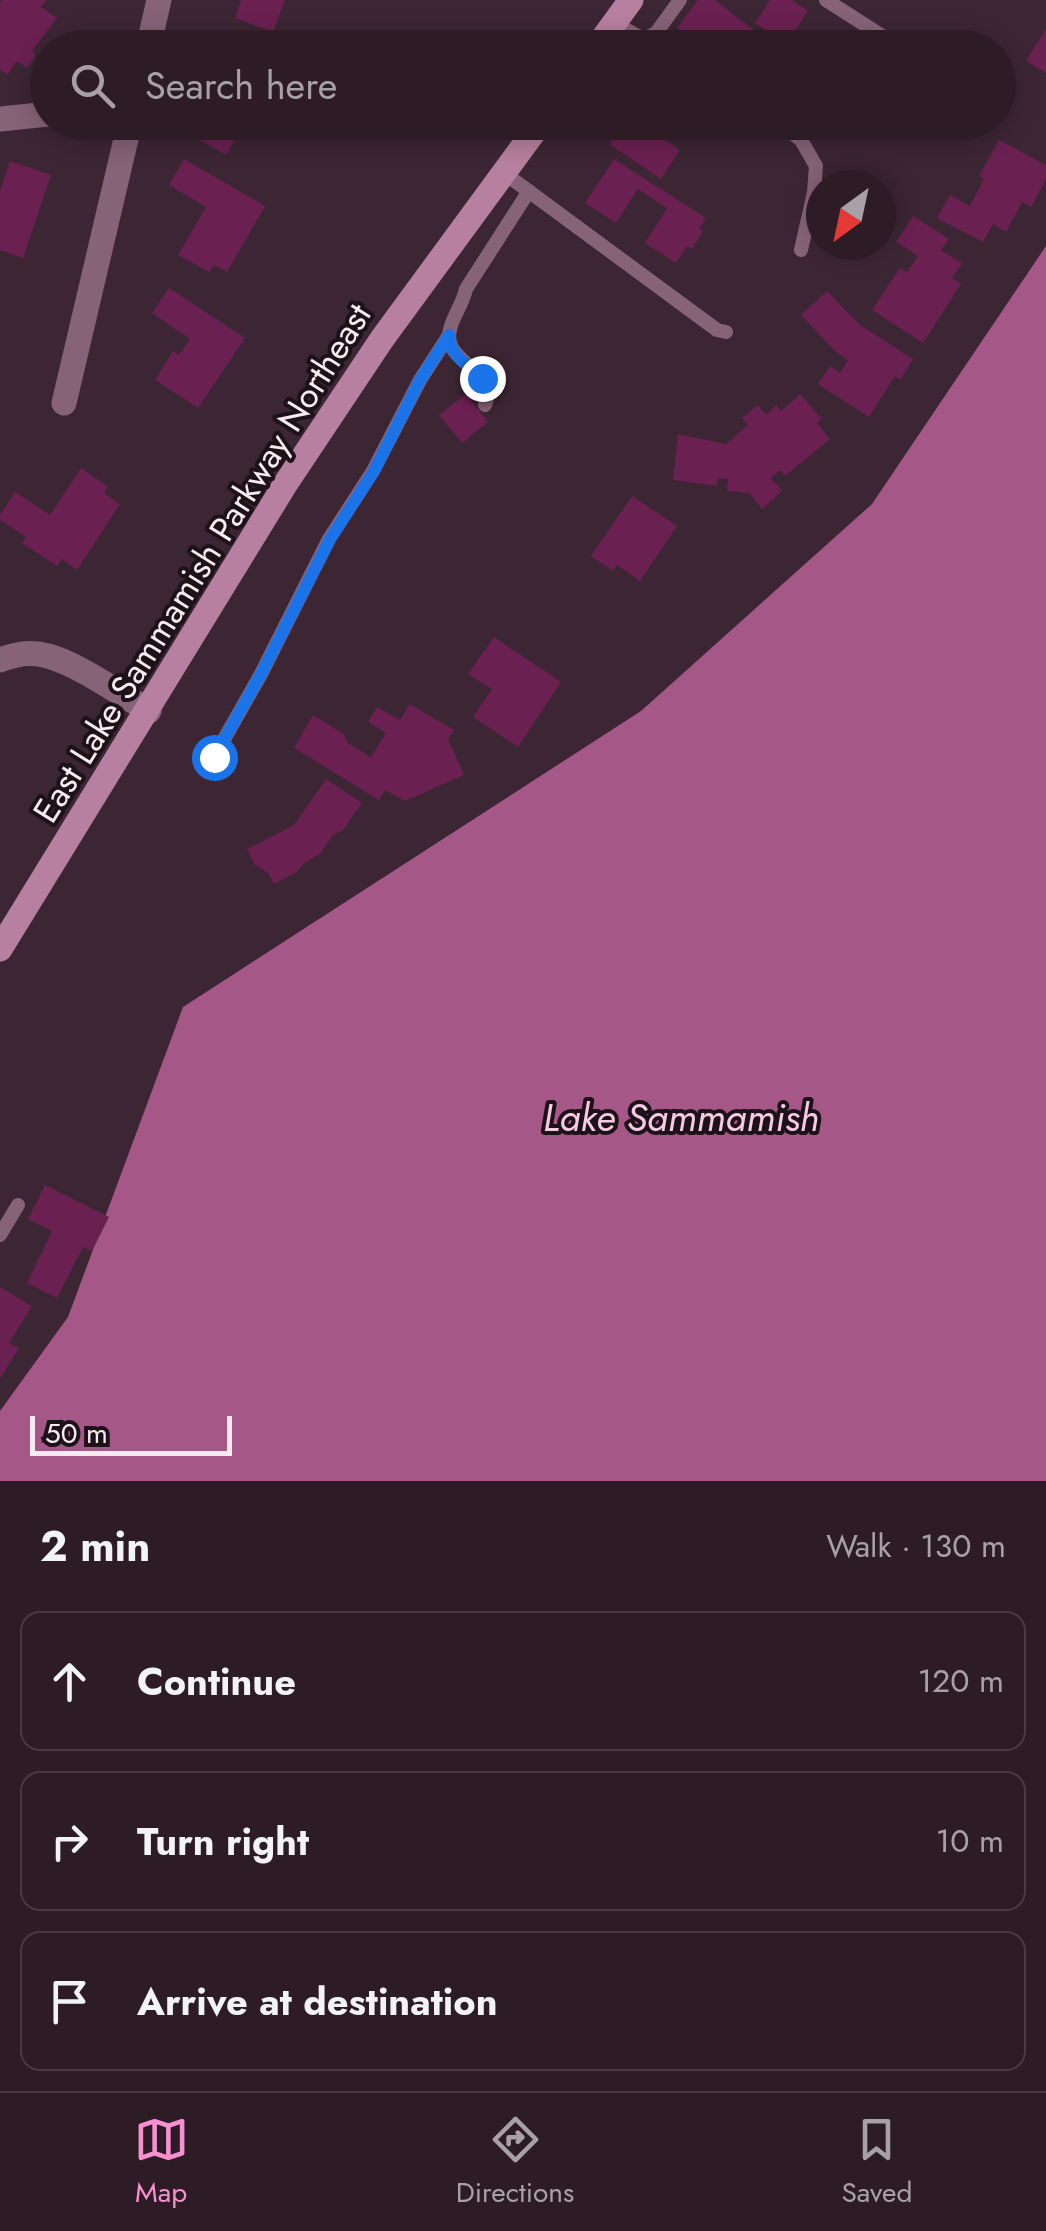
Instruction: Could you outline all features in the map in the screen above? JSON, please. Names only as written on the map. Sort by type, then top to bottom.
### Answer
[{"type":"main road","points":[[609,30],[631,0]]},
{"type":"main road","name":"East Lake Sammamish Parkway Northeast","points":[[0,950],[297,467],[382,339],[528,140]]},
{"type":"street","points":[[152,30],[159,0]]},
{"type":"street","points":[[0,119],[30,116]]},
{"type":"street","points":[[64,403],[126,140]]},
{"type":"street","points":[[0,660],[30,653],[49,656],[148,710]]},
{"type":"lane","points":[[659,30],[680,0]]},
{"type":"lane","points":[[826,0],[872,30]]},
{"type":"lane","points":[[614,23],[626,30]]},
{"type":"lane","points":[[801,140],[816,166],[801,250]]},
{"type":"lane","points":[[504,173],[717,330],[726,332]]},
{"type":"lane","points":[[485,405],[489,392],[482,378],[448,344],[450,328],[466,289],[529,191]]},
{"type":"lane","points":[[214,757],[330,539],[374,471],[420,380],[449,335]]},
{"type":"lane","points":[[0,1235],[18,1205]]},
{"type":"water","name":"Lake Sammamish","points":[[1046,246],[1046,1481],[0,1481],[0,1411],[68,1317],[183,1007],[641,711],[872,504]]},
{"type":"building","points":[[47,0],[41,7],[57,18],[48,30],[30,30],[30,64],[27,68],[17,61],[7,75],[0,69],[0,3]]},
{"type":"building","points":[[241,0],[285,0],[274,30],[235,18]]},
{"type":"building","points":[[698,0],[715,0],[754,30],[680,30],[677,28]]},
{"type":"building","points":[[770,0],[792,0],[808,11],[795,30],[765,30],[755,23]]},
{"type":"building","points":[[1046,29],[1046,73],[1026,61]]},
{"type":"building","points":[[199,140],[235,140],[226,155]]},
{"type":"building","points":[[612,140],[665,140],[680,150],[661,179],[609,144]]},
{"type":"building","points":[[999,140],[1046,165],[1046,179],[1031,207],[1022,202],[1006,232],[993,224],[983,242],[937,218],[950,195],[970,206],[984,179],[979,176]]},
{"type":"building","points":[[184,159],[265,206],[227,272],[214,265],[209,272],[178,255],[206,207],[169,185]]},
{"type":"building","points":[[614,159],[706,218],[692,249],[687,246],[676,263],[645,243],[667,208],[638,189],[616,223],[585,203]]},
{"type":"building","points":[[10,161],[51,175],[23,258],[0,250],[0,191]]},
{"type":"building","points":[[913,216],[949,239],[941,250],[962,263],[952,278],[961,284],[923,343],[872,310],[900,268],[907,272],[918,256],[896,242]]},
{"type":"building","points":[[169,288],[245,338],[198,408],[155,380],[173,351],[179,355],[190,339],[152,313]]},
{"type":"building","points":[[827,291],[860,325],[913,359],[901,379],[895,376],[869,417],[818,384],[830,366],[840,373],[848,360],[801,315]]},
{"type":"building","points":[[466,394],[488,422],[462,443],[439,415]]},
{"type":"building","points":[[800,394],[822,419],[817,423],[830,439],[785,476],[780,470],[771,478],[782,491],[762,509],[749,493],[727,491],[728,479],[718,478],[717,486],[673,480],[678,434],[726,444],[748,425],[742,418],[758,405],[766,415],[776,405],[781,411]]},
{"type":"building","points":[[81,468],[108,487],[104,493],[120,504],[77,570],[62,559],[57,566],[22,543],[26,537],[0,520],[0,515],[15,492],[50,515]]},
{"type":"building","points":[[632,496],[677,526],[640,581],[617,565],[613,571],[591,556]]},
{"type":"building","points":[[494,637],[561,682],[518,747],[473,717],[492,689],[468,674]]},
{"type":"building","points":[[410,704],[454,730],[448,739],[464,775],[405,801],[385,790],[379,800],[294,748],[313,715],[371,757],[386,733],[368,722],[377,707],[400,720]]},
{"type":"building","points":[[326,779],[362,803],[320,854],[274,884],[268,873],[254,864],[247,849],[294,825]]},
{"type":"building","points":[[45,1185],[109,1217],[92,1251],[83,1247],[57,1298],[27,1283],[52,1231],[28,1219]]},
{"type":"building","points":[[0,1287],[32,1306],[9,1343],[19,1348],[0,1379]]},
{"type":"route","points":[[214,757],[330,539],[374,471],[399,418],[449,335],[448,344],[455,354],[482,378]]}]
